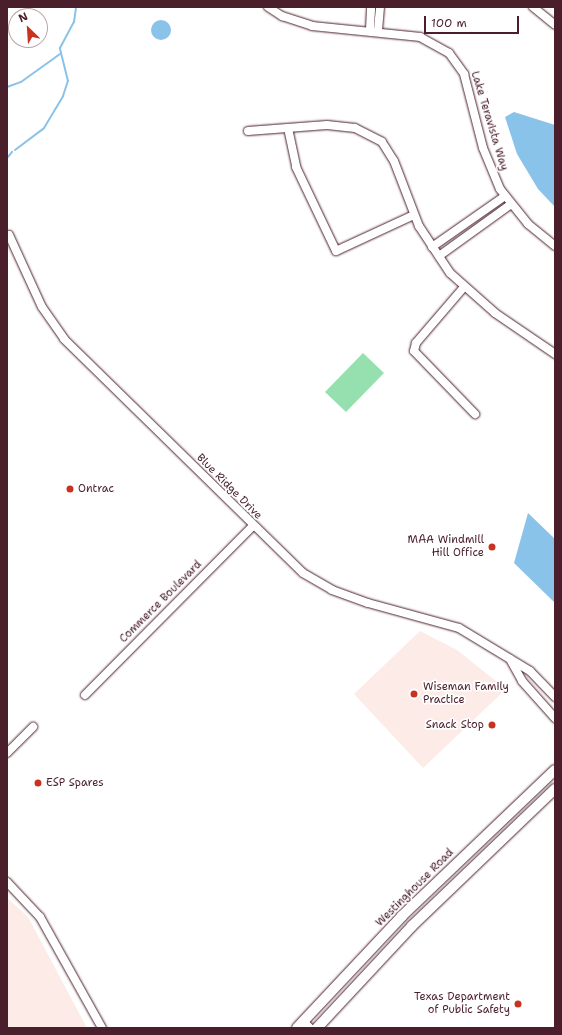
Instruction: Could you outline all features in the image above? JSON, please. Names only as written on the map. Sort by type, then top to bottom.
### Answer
[{"type":"main road","name":"Westinghouse Road","points":[[304,1026],[402,916],[555,770]]},
{"type":"main road","points":[[317,1028],[412,926],[555,789]]},
{"type":"street","name":"Lake Teravista Way","points":[[268,7],[298,23],[374,30],[430,41],[456,62],[469,86],[490,168],[505,196],[511,204],[555,246]]},
{"type":"street","points":[[371,7],[374,30]]},
{"type":"street","points":[[374,30],[380,7]]},
{"type":"street","points":[[533,7],[555,25]]},
{"type":"street","points":[[248,131],[288,128],[355,128],[382,142],[392,156],[414,215],[438,256],[464,287],[555,354]]},
{"type":"street","points":[[288,128],[296,167],[336,251],[414,215]]},
{"type":"street","points":[[432,247],[505,196]]},
{"type":"street","points":[[438,256],[511,204]]},
{"type":"street","name":"Blue Ridge Drive","points":[[9,235],[42,307],[64,339],[253,526],[303,573],[332,590],[459,628],[530,671],[555,697]]},
{"type":"street","points":[[464,287],[416,343],[414,351],[475,414]]},
{"type":"street","name":"Commerce Boulevard","points":[[85,695],[253,526]]},
{"type":"street","name":"Blue Ridge Drive","points":[[509,659],[522,681],[555,718]]},
{"type":"street","points":[[7,753],[33,727]]},
{"type":"street","points":[[7,882],[40,917],[102,1028]]},
{"type":"shaded area","points":[[420,631],[457,650],[506,689],[423,768],[354,694]]},
{"type":"shaded area","points":[[7,898],[28,917],[87,1028],[7,1028]]},
{"type":"green space","points":[[363,353],[384,373],[346,412],[325,392]]},
{"type":"water","points":[[161,20],[168,23],[171,30],[168,37],[161,40],[154,37],[151,30],[154,23]]},
{"type":"water","points":[[514,112],[555,125],[555,207],[538,189],[517,154],[505,117]]},
{"type":"water","points":[[528,513],[555,539],[555,603],[514,563]]},
{"type":"waterway","points":[[15,150],[44,128],[63,96],[68,81],[60,48],[74,22],[76,7]]},
{"type":"waterway","points":[[7,87],[21,82],[60,54]]},
{"type":"waterway","points":[[7,158],[12,152]]},
{"type":"place","name":"Ontrac","points":[[70,489]]},
{"type":"place","name":"MAA Windmill Hill Office","points":[[492,547]]},
{"type":"place","name":"Wiseman Family Practice","points":[[414,694]]},
{"type":"place","name":"Snack Stop","points":[[492,725]]},
{"type":"place","name":"ESP Spares","points":[[38,783]]},
{"type":"place","name":"Texas Department of Public Safety","points":[[518,1004]]}]
